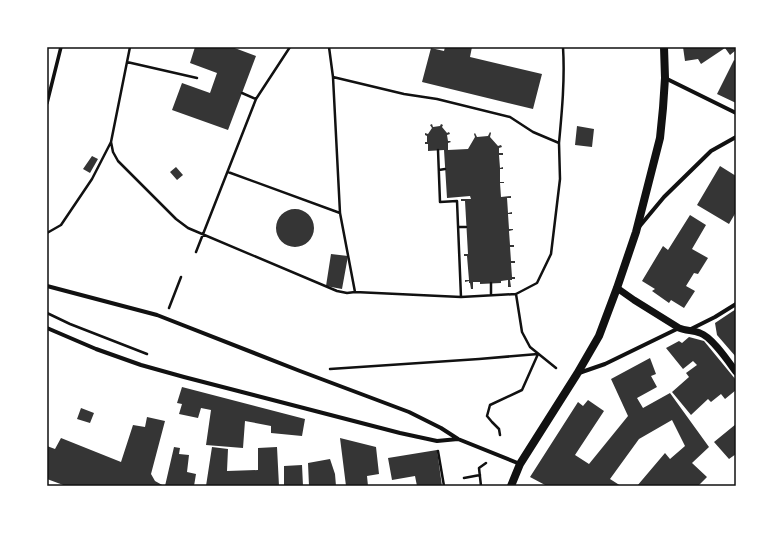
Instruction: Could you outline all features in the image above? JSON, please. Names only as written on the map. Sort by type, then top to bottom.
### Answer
[{"type":"main road","points":[[512,485],[520,464],[577,374],[599,336],[617,288],[636,232],[660,138],[665,78],[664,47]]},
{"type":"street","points":[[47,103],[61,47]]},
{"type":"street","points":[[665,78],[736,113]]},
{"type":"street","points":[[636,232],[664,197],[710,151],[736,137]]},
{"type":"street","points":[[47,286],[165,318],[409,412],[441,428],[458,439],[520,464]]},
{"type":"street","points":[[617,288],[679,328],[701,333],[710,339],[736,372]]},
{"type":"street","points":[[687,330],[736,304]]},
{"type":"street","points":[[47,328],[96,349],[141,365],[184,377],[400,433],[437,441],[458,439]]},
{"type":"street","points":[[577,374],[604,364],[679,328]]},
{"type":"path","points":[[47,233],[61,225],[92,179],[111,142],[130,47]]},
{"type":"path","points":[[196,252],[256,99],[290,47]]},
{"type":"path","points":[[329,47],[334,77],[340,213],[355,292]]},
{"type":"path","points":[[111,142],[113,152],[123,166],[176,219],[188,228],[338,292],[461,297],[516,294],[537,283],[551,254],[560,179],[559,143],[563,103],[563,47]]},
{"type":"path","points":[[127,62],[197,78]]},
{"type":"path","points":[[334,77],[404,94],[437,99],[510,118],[533,132],[559,143]]},
{"type":"path","points":[[242,93],[256,99]]},
{"type":"path","points":[[438,150],[440,202],[457,201],[461,297]]},
{"type":"path","points":[[439,170],[445,169]]},
{"type":"path","points":[[228,172],[340,213]]},
{"type":"path","points":[[458,227],[466,227]]},
{"type":"path","points":[[165,318],[181,277]]},
{"type":"path","points":[[490,283],[491,295]]},
{"type":"path","points":[[516,294],[522,332],[530,347],[556,368]]},
{"type":"path","points":[[47,313],[70,324],[148,354]]},
{"type":"path","points":[[330,369],[538,354]]},
{"type":"path","points":[[500,435],[500,429],[487,416],[490,405],[522,390],[538,354]]},
{"type":"path","points":[[438,450],[444,486]]},
{"type":"path","points":[[481,486],[479,468],[486,463]]},
{"type":"path","points":[[464,478],[480,475]]},
{"type":"building","points":[[195,47],[232,47],[256,56],[228,130],[172,110],[182,83],[210,93],[217,73],[190,63]]},
{"type":"building","points":[[445,47],[472,47],[470,57],[542,74],[533,109],[422,82],[431,48],[444,51]]},
{"type":"building","points":[[683,47],[736,47],[736,50],[730,55],[725,48],[701,64],[698,59],[685,61]]},
{"type":"building","points":[[734,60],[736,61],[736,103],[717,94]]},
{"type":"building","points":[[432,124],[433,127],[440,126],[441,124],[447,133],[449,132],[450,134],[447,135],[448,141],[451,142],[448,143],[448,150],[468,149],[475,137],[475,133],[477,137],[488,136],[490,132],[490,137],[498,146],[501,145],[502,147],[499,148],[499,153],[503,153],[503,155],[499,155],[500,168],[503,167],[503,169],[500,169],[500,182],[504,182],[500,183],[501,197],[511,196],[511,198],[507,198],[508,213],[512,212],[512,214],[508,214],[509,229],[513,229],[509,231],[510,245],[514,245],[514,247],[510,247],[511,261],[515,261],[515,263],[511,263],[512,277],[515,277],[515,279],[510,280],[511,287],[508,287],[508,280],[501,281],[501,283],[480,284],[480,282],[473,282],[473,289],[471,289],[469,281],[465,282],[465,280],[469,280],[467,256],[464,256],[464,254],[468,254],[465,201],[461,201],[461,199],[471,199],[470,196],[447,198],[444,150],[428,151],[428,144],[425,144],[425,142],[427,142],[427,136],[425,133],[428,134],[432,128],[430,125]]},
{"type":"building","points":[[577,126],[594,129],[592,147],[575,145]]},
{"type":"building","points":[[92,156],[98,159],[90,173],[83,169]]},
{"type":"building","points":[[720,166],[736,176],[736,212],[729,224],[697,205]]},
{"type":"building","points":[[176,167],[183,175],[177,180],[170,172]]},
{"type":"building","points":[[295,209],[308,215],[314,228],[308,241],[295,247],[282,241],[276,228],[282,215]]},
{"type":"building","points":[[690,215],[706,225],[692,249],[708,258],[698,274],[694,273],[686,286],[695,291],[684,308],[671,300],[669,303],[652,291],[655,289],[642,281],[663,246],[668,250]]},
{"type":"building","points":[[331,254],[348,256],[342,289],[326,286]]},
{"type":"building","points":[[736,309],[736,357],[717,335],[715,323]]},
{"type":"building","points":[[689,337],[704,341],[736,380],[736,390],[725,399],[721,394],[711,402],[708,399],[691,415],[672,392],[689,377],[686,373],[697,365],[693,361],[683,369],[666,348],[679,341],[682,343]]},
{"type":"building","points":[[650,358],[656,374],[651,376],[657,387],[637,398],[643,408],[670,393],[709,447],[692,463],[707,477],[698,486],[637,486],[665,453],[670,459],[685,446],[672,420],[639,439],[610,479],[621,486],[547,486],[530,477],[578,402],[583,406],[588,400],[604,411],[575,455],[589,464],[628,416],[611,379]]},
{"type":"building","points":[[182,387],[305,419],[302,436],[271,433],[271,426],[245,421],[243,448],[206,445],[211,410],[201,408],[198,418],[179,414],[182,404],[177,403]]},
{"type":"building","points":[[81,408],[94,413],[90,423],[77,419]]},
{"type":"building","points":[[147,417],[165,421],[151,474],[155,481],[164,486],[66,486],[47,479],[47,446],[55,449],[61,438],[121,462],[133,425],[145,427]]},
{"type":"building","points":[[736,424],[736,454],[729,459],[714,442]]},
{"type":"building","points":[[340,438],[376,447],[379,474],[367,476],[368,486],[346,486]]},
{"type":"building","points":[[174,447],[180,448],[179,454],[189,455],[187,472],[196,474],[194,486],[165,486]]},
{"type":"building","points":[[212,447],[228,449],[227,471],[258,470],[258,448],[277,447],[279,486],[206,486]]},
{"type":"building","points":[[437,450],[442,486],[417,486],[415,476],[392,480],[388,458]]},
{"type":"building","points":[[330,459],[335,474],[336,486],[309,486],[308,463]]},
{"type":"building","points":[[302,465],[303,486],[284,486],[284,466]]}]
